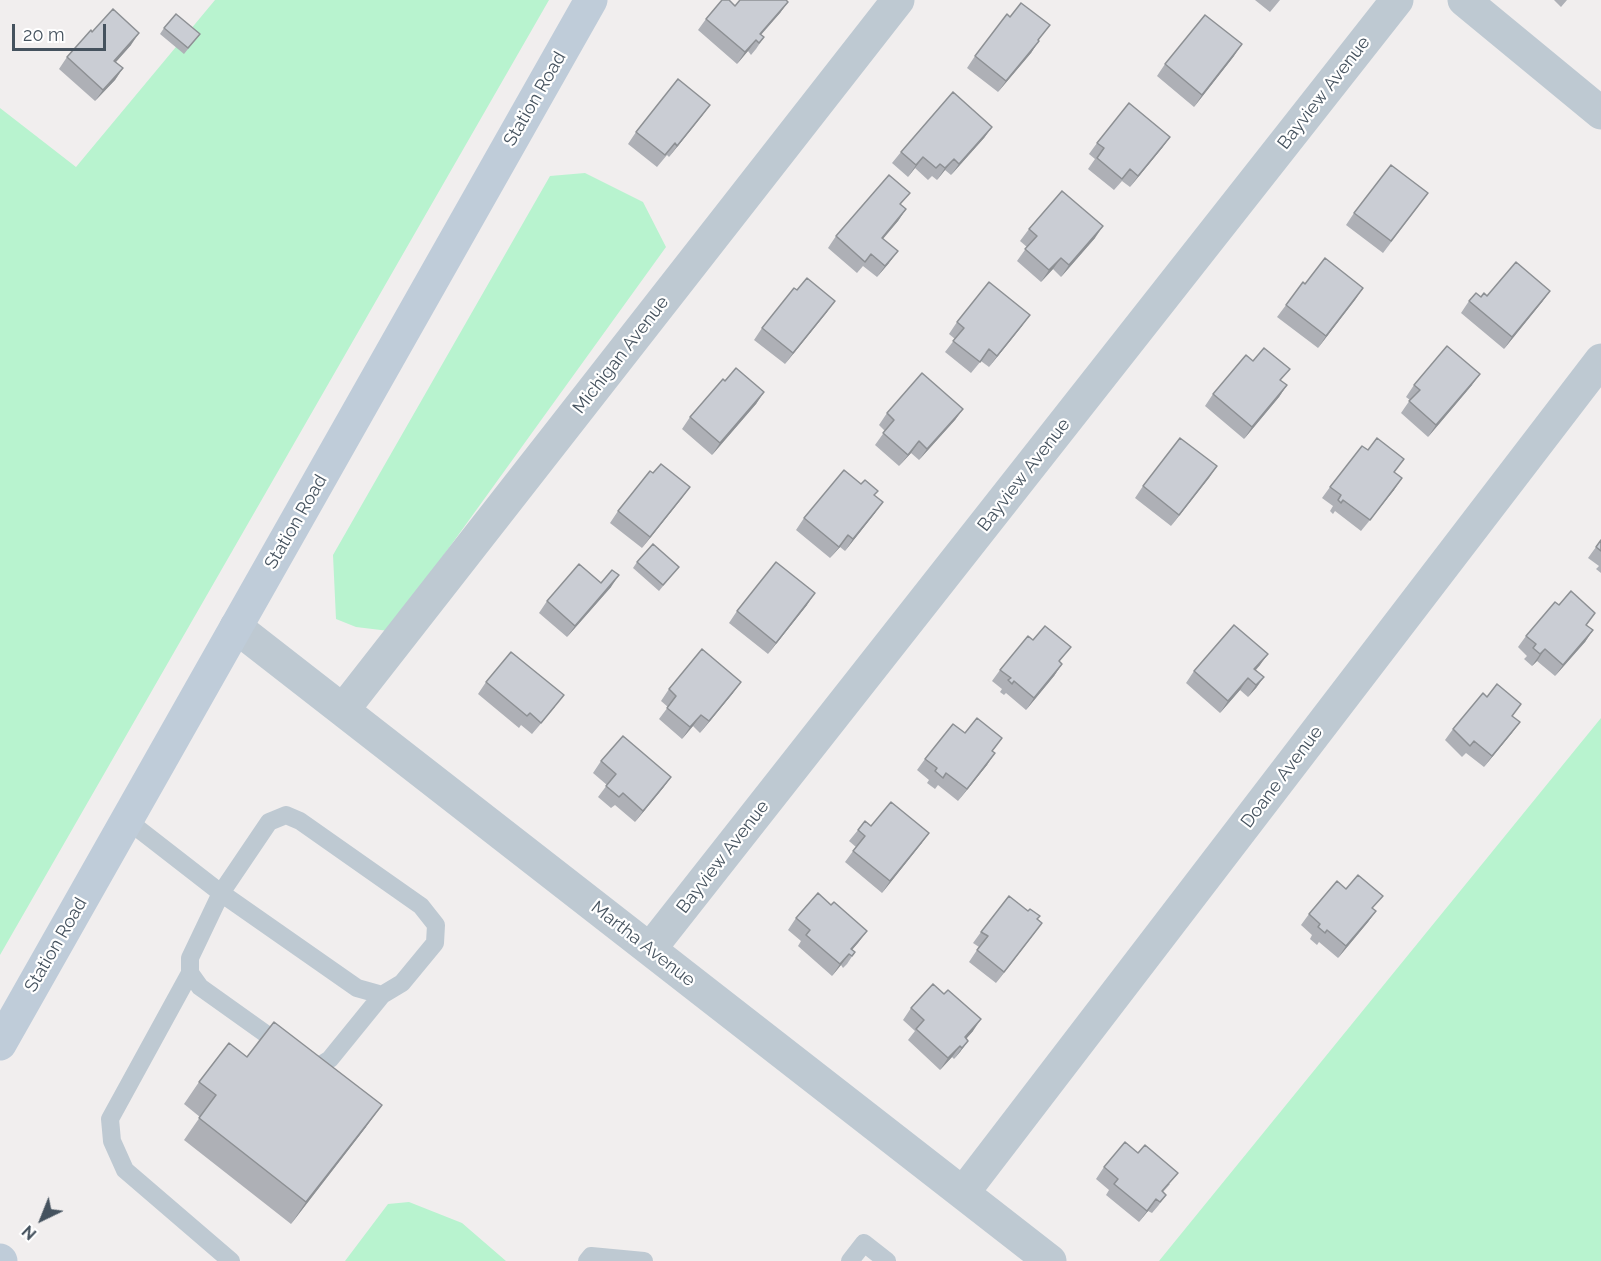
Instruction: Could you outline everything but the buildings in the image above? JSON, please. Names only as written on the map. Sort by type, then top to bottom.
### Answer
[{"type":"main road","name":"Station Road","points":[[0,1044],[591,0]]},
{"type":"street","name":"Michigan Avenue","points":[[343,710],[898,0]]},
{"type":"street","name":"Bayview Avenue","points":[[650,949],[1397,0]]},
{"type":"street","points":[[1464,0],[1601,112]]},
{"type":"street","name":"Doane Avenue","points":[[963,1193],[1601,360]]},
{"type":"street","name":"Martha Avenue","points":[[236,627],[1050,1261]]},
{"type":"lane","points":[[190,973],[200,987],[300,1059],[319,1066],[330,1059],[381,995],[402,983],[435,943],[436,925],[421,906],[300,822],[286,815],[269,822],[221,893],[190,958],[190,973],[110,1119],[112,1141],[125,1170],[231,1261]]},
{"type":"lane","points":[[127,820],[221,893],[357,988],[381,995]]},
{"type":"lane","points":[[850,1261],[864,1244],[886,1261]]},
{"type":"lane","points":[[587,1261],[591,1256],[644,1261]]},
{"type":"green space","points":[[215,0],[549,0],[0,955],[0,108],[76,167]]},
{"type":"green space","points":[[585,173],[643,202],[666,247],[389,631],[356,627],[336,619],[333,555],[550,176]]},
{"type":"green space","points":[[1601,718],[1601,1261],[1159,1261]]},
{"type":"green space","points":[[409,1202],[462,1223],[506,1261],[345,1261],[388,1204]]}]
